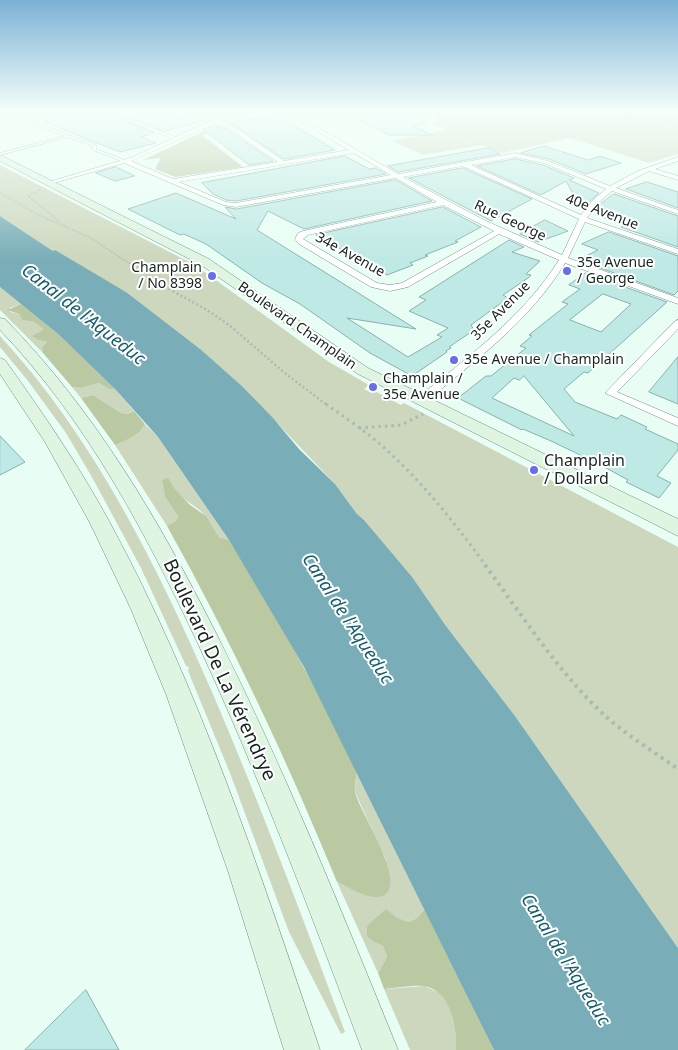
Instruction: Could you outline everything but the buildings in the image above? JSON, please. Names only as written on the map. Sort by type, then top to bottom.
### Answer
[{"type":"main road","name":"Boulevard Champlain","points":[[7,162],[47,185],[199,259],[346,362],[422,407],[674,527]]},
{"type":"main road","name":"Boulevard De La Vérendrye","points":[[0,322],[59,390],[95,439],[137,506],[177,578],[220,664],[262,756],[380,1050]]},
{"type":"main road","points":[[0,363],[66,459],[104,530],[140,605],[206,768],[302,1050]]},
{"type":"street","points":[[47,185],[123,162]]},
{"type":"street","points":[[128,162],[225,204],[236,205],[475,162]]},
{"type":"street","points":[[173,181],[289,162]]},
{"type":"street","name":"Rue George","points":[[375,162],[499,231],[563,259],[678,301]]},
{"type":"street","points":[[546,162],[611,189],[678,212]]},
{"type":"street","name":"35e Avenue","points":[[422,407],[511,323],[543,289],[563,259],[583,219],[592,206],[611,189],[649,169],[669,162]]},
{"type":"street","name":"40e Avenue","points":[[464,164],[583,219],[678,252]]},
{"type":"street","points":[[649,169],[678,178]]},
{"type":"street","name":"34e Avenue","points":[[445,202],[306,233],[299,239],[374,285],[390,288],[405,285],[499,231]]},
{"type":"street","points":[[678,322],[610,393],[678,422]]},
{"type":"path","points":[[47,185],[28,196],[58,220],[56,222]]},
{"type":"path","points":[[0,193],[37,214],[89,237],[146,276],[207,310],[229,325],[286,374],[359,428],[393,456],[451,519],[559,665],[587,698],[603,714],[678,770]]},
{"type":"path","points":[[359,428],[401,425],[422,407]]},
{"type":"green space","points":[[159,162],[237,162],[243,167],[175,177],[155,169]]},
{"type":"green space","points":[[0,165],[195,265],[329,362],[369,385],[364,389],[370,392],[373,390],[401,405],[404,403],[678,547],[678,948],[515,716],[422,592],[364,520],[357,514],[335,484],[243,387],[126,292],[53,251],[0,216]]},
{"type":"green space","points":[[0,287],[21,304],[9,308],[10,312],[19,314],[22,320],[34,322],[43,329],[38,340],[47,342],[42,347],[43,353],[0,310]]},
{"type":"green space","points":[[21,304],[58,334],[115,389],[109,389],[99,383],[81,388],[72,387],[43,353],[42,347],[47,342],[32,336],[43,329],[34,322],[22,320],[19,314],[7,310]]},
{"type":"green space","points":[[0,336],[34,375],[94,460],[146,550],[169,597],[230,734],[264,819],[345,1032],[341,1034],[289,932],[230,773],[188,671],[189,667],[186,666],[141,568],[66,433],[28,381],[0,347]]},
{"type":"green space","points":[[99,383],[109,389],[115,389],[134,411],[128,414],[121,413],[93,395],[81,398],[72,387],[81,388]]},
{"type":"green space","points":[[93,395],[121,413],[128,414],[134,411],[145,424],[132,437],[115,445],[81,398]]},
{"type":"green space","points":[[145,424],[158,437],[229,540],[219,539],[203,513],[179,494],[171,483],[162,481],[165,497],[178,516],[176,521],[167,526],[115,445],[136,435]]},
{"type":"green space","points":[[165,478],[169,479],[174,488],[190,505],[206,516],[219,538],[229,540],[293,648],[348,750],[356,769],[355,792],[358,801],[379,844],[390,874],[390,886],[386,894],[381,897],[368,896],[337,882],[298,791],[236,657],[167,526],[176,521],[178,516],[165,497],[162,481]]},
{"type":"green space","points":[[356,770],[425,909],[417,918],[409,922],[387,918],[377,920],[367,926],[374,942],[383,946],[387,957],[378,973],[337,882],[361,893],[386,860],[355,792]]},
{"type":"green space","points":[[386,909],[397,918],[409,922],[417,918],[425,909],[494,1050],[456,1050],[455,1031],[450,1011],[440,994],[432,989],[423,986],[410,986],[384,989],[378,973],[387,957],[383,946],[367,936],[367,926]]},
{"type":"green space","points":[[424,986],[439,993],[448,1005],[455,1028],[456,1050],[410,1050],[384,989]]},
{"type":"water","name":"Canal de l'Aqueduc","points":[[0,216],[53,251],[55,250],[126,292],[200,349],[243,387],[299,449],[335,484],[357,514],[412,577],[446,626],[515,716],[678,948],[678,1050],[494,1050],[304,667],[229,540],[158,437],[115,389],[58,334],[0,287]]},
{"type":"place","name":"35e Avenue / George","points":[[567,271]]},
{"type":"place","name":"Champlain / No 8398","points":[[212,276]]},
{"type":"place","name":"35e Avenue / Champlain","points":[[454,360]]},
{"type":"place","name":"Champlain / 35e Avenue","points":[[373,387]]},
{"type":"place","name":"Champlain / Dollard","points":[[534,470]]}]
